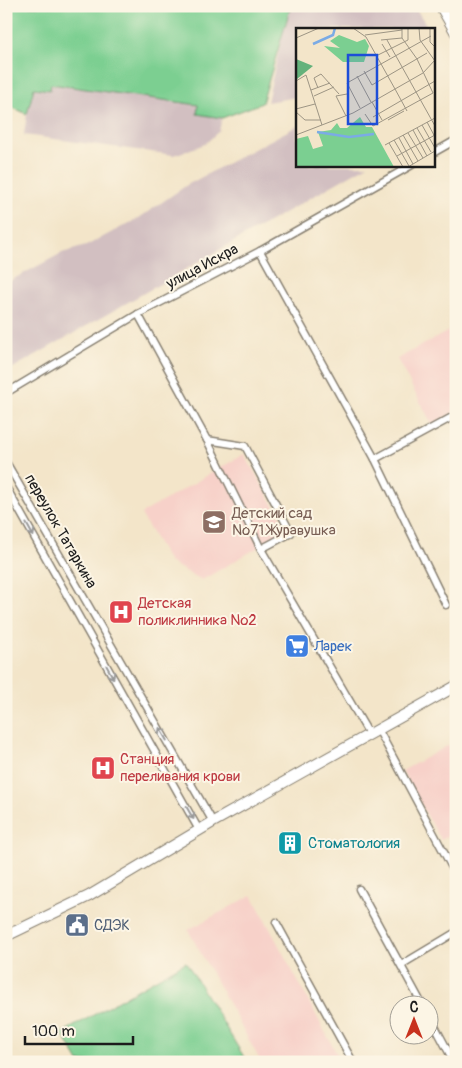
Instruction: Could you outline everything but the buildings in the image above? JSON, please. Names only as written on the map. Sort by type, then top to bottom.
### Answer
[{"type":"main road","points":[[440,6],[452,19],[456,34]]},
{"type":"main road","points":[[6,936],[90,896],[199,830],[456,686]]},
{"type":"street","points":[[434,152],[456,140]]},
{"type":"street","name":"улица Искра","points":[[6,393],[138,314],[260,251],[410,166]]},
{"type":"street","points":[[260,251],[375,459],[446,605]]},
{"type":"street","points":[[138,314],[207,440],[261,549],[373,732],[456,875]]},
{"type":"street","points":[[375,459],[456,416]]},
{"type":"street","points":[[207,440],[246,446],[291,532],[261,549]]},
{"type":"street","name":"переулок Татаркина","points":[[6,462],[213,822]]},
{"type":"street","name":"переулок Татаркина","points":[[6,487],[199,830]]},
{"type":"street","points":[[358,889],[418,996]]},
{"type":"street","points":[[276,922],[353,1062]]},
{"type":"street","points":[[401,965],[456,932]]},
{"type":"street","points":[[440,1036],[454,1062]]},
{"type":"shaded area","points":[[289,6],[414,6],[428,28],[296,28],[296,97],[267,102]]},
{"type":"shaded area","points":[[51,84],[198,105],[197,114],[222,118],[219,131],[205,144],[174,155],[24,135],[34,88]]},
{"type":"shaded area","points":[[296,127],[296,166],[366,166],[6,372],[6,283],[62,253],[86,246],[139,218],[187,185]]},
{"type":"shaded area","points":[[456,327],[456,412],[432,424],[397,359]]},
{"type":"shaded area","name":"Детский сад №71 Журавушка","points":[[244,454],[288,530],[202,580],[169,562],[141,514]]},
{"type":"shaded area","points":[[456,741],[456,832],[441,840],[402,771]]},
{"type":"shaded area","points":[[252,895],[341,1062],[261,1062],[188,930]]},
{"type":"green space","points":[[6,6],[291,6],[262,103],[222,118],[197,114],[198,105],[51,84],[50,90],[34,88],[27,114],[6,105]]},
{"type":"green space","points":[[186,962],[247,1062],[79,1062],[62,1033]]},
{"type":"place","name":"Детский сад №71 Журавушка","points":[[214,522]]},
{"type":"place","name":"Детская поликлинника №2","points":[[121,612]]},
{"type":"place","name":"Ларек","points":[[297,646]]},
{"type":"place","name":"Станция переливания крови","points":[[103,768]]},
{"type":"place","name":"Стоматология","points":[[290,843]]},
{"type":"place","name":"СДЭК","points":[[77,925]]}]
